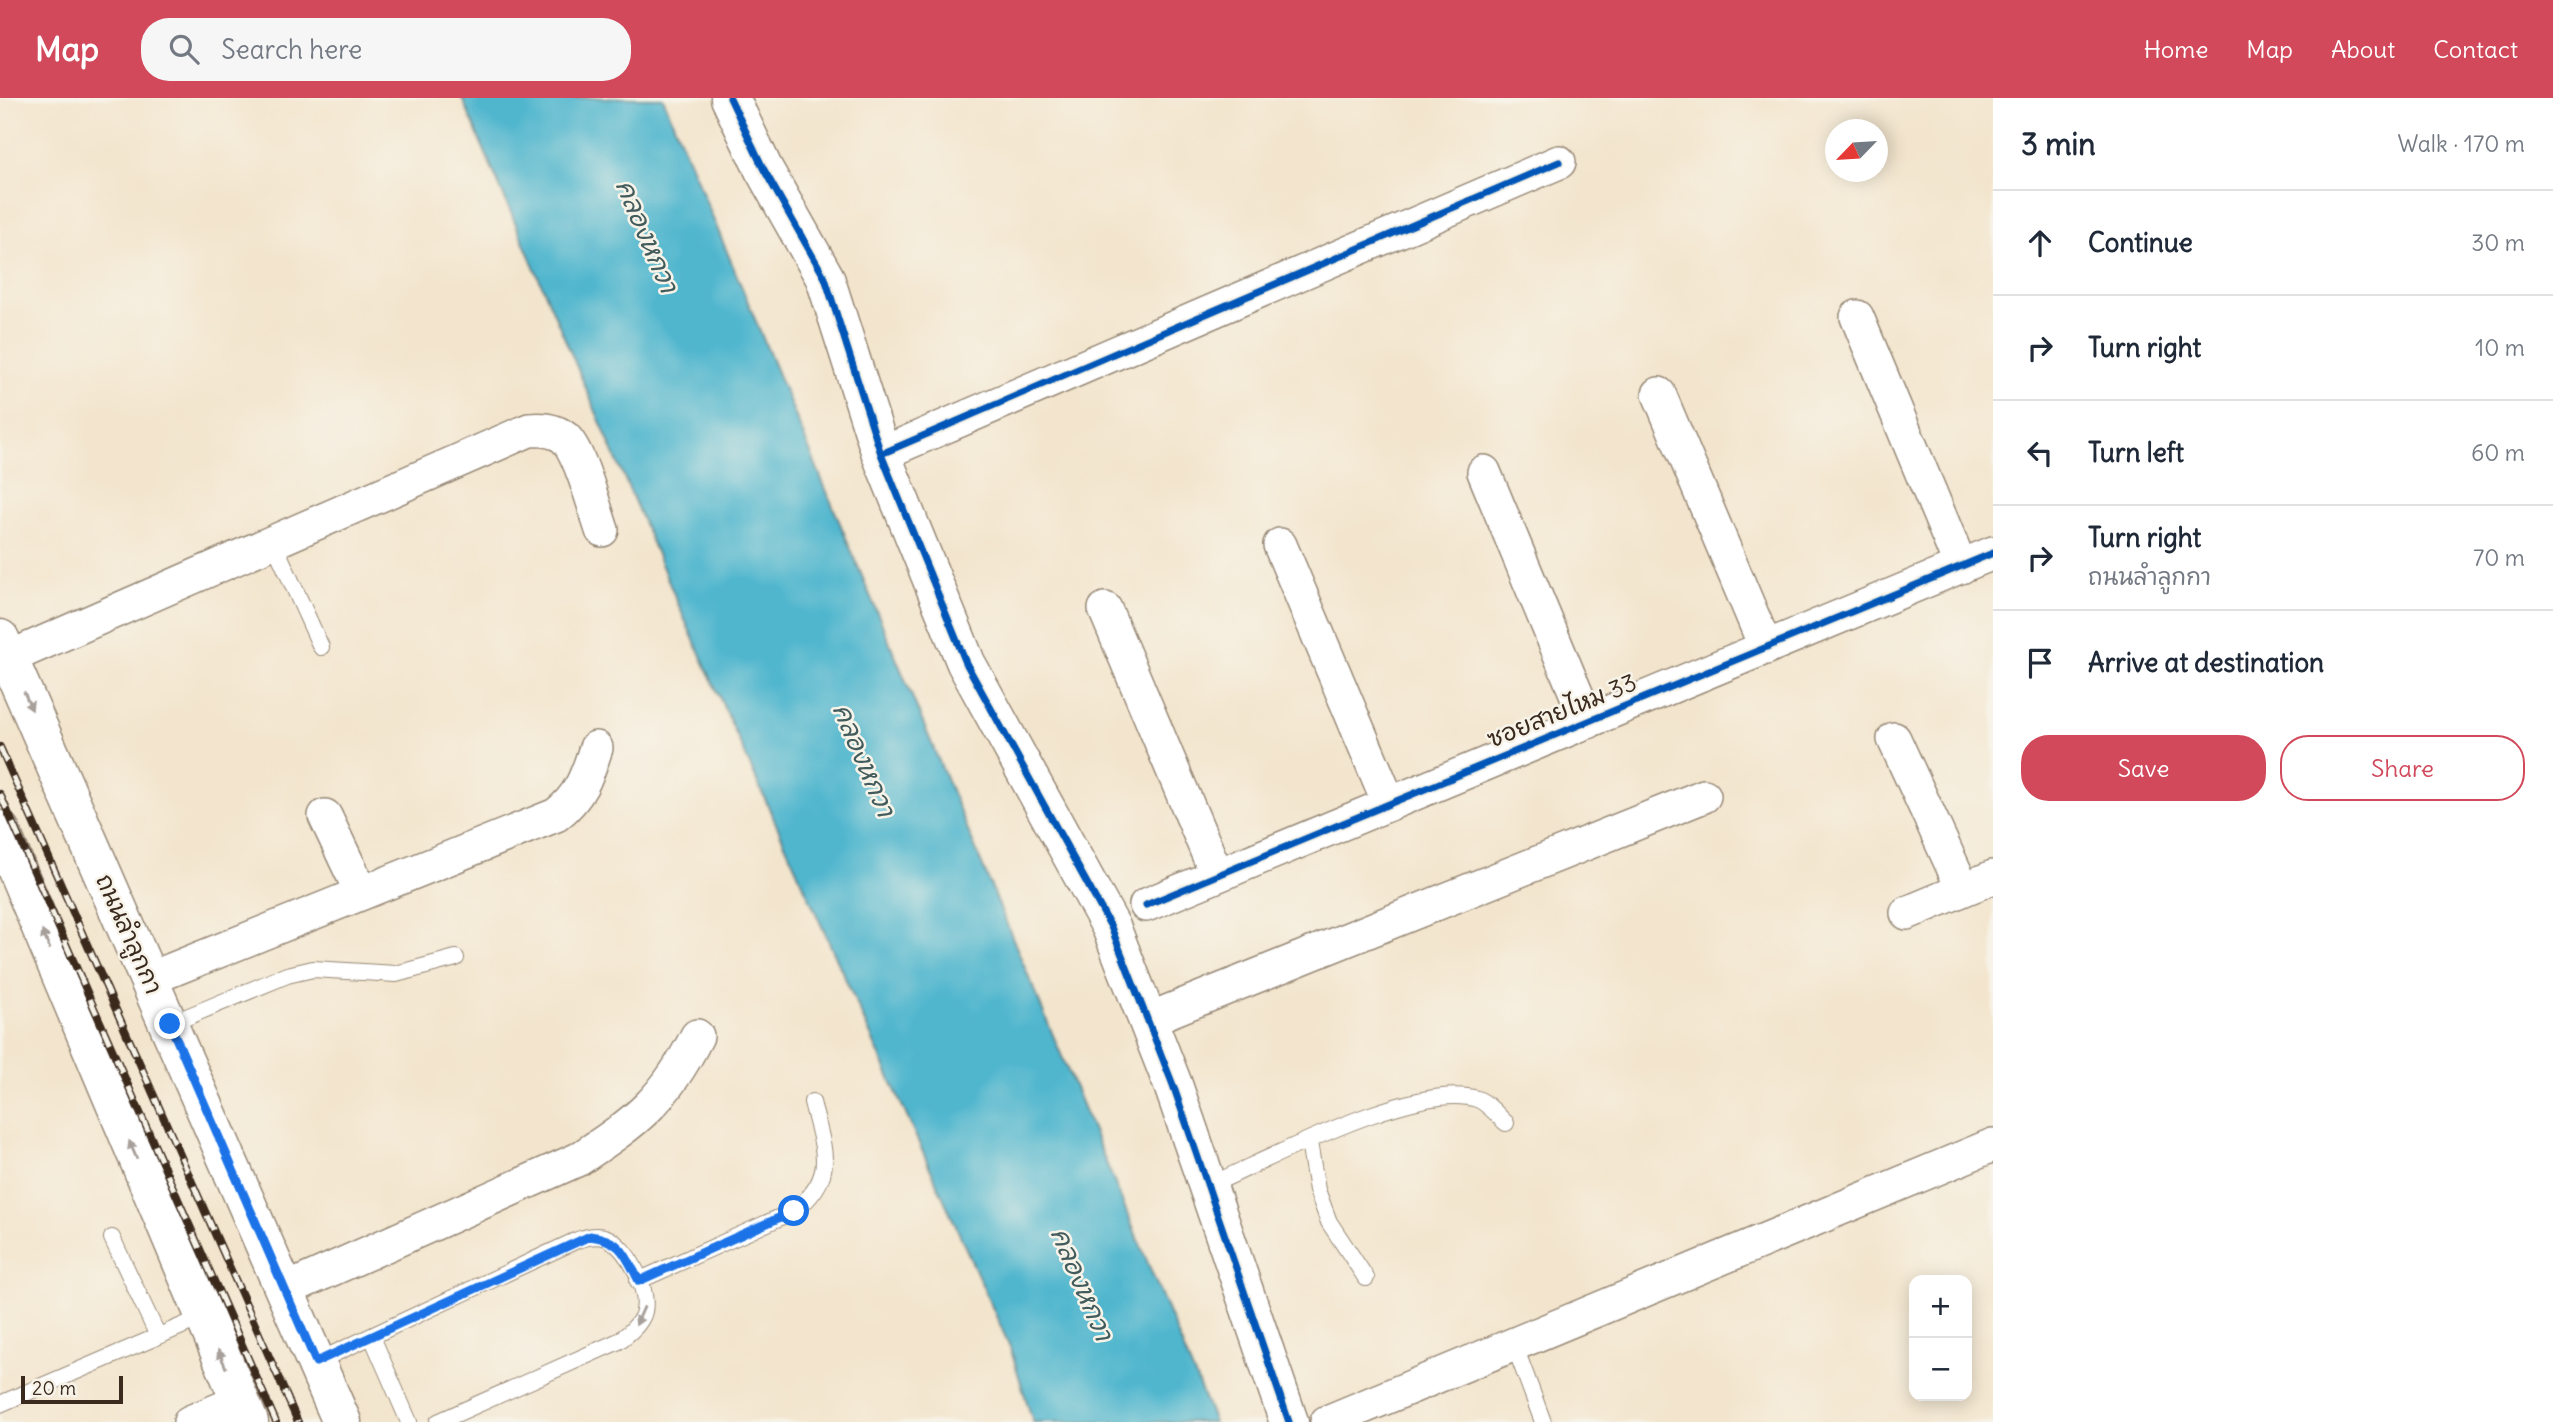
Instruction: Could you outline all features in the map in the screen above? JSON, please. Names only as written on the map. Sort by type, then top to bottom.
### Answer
[{"type":"main road","points":[[730,98],[763,168],[825,278],[881,454],[966,663],[1111,927],[1147,1020],[1289,1422]]},
{"type":"main road","name":"ถนนลำลูกกา","points":[[4,649],[342,1422]]},
{"type":"main road","points":[[2,841],[244,1411]]},
{"type":"street","points":[[881,454],[1559,162]]},
{"type":"street","points":[[1857,317],[1961,567]]},
{"type":"street","points":[[1659,394],[1766,648]]},
{"type":"street","points":[[4,649],[273,541],[529,430],[547,429],[565,439],[602,530]]},
{"type":"street","points":[[1484,472],[1588,722]]},
{"type":"street","points":[[1280,545],[1389,803]]},
{"type":"street","name":"ซอยสายไหม 33","points":[[1146,905],[1993,553]]},
{"type":"street","points":[[1105,609],[1217,875]]},
{"type":"street","points":[[1894,739],[1963,890]]},
{"type":"street","points":[[149,979],[556,815],[573,803],[584,783],[596,748]]},
{"type":"street","points":[[1147,1020],[1704,796]]},
{"type":"street","points":[[325,816],[361,892]]},
{"type":"street","points":[[1907,913],[1993,877]]},
{"type":"street","points":[[285,1290],[579,1159],[618,1134],[655,1102],[677,1075],[697,1036]]},
{"type":"street","points":[[1327,1422],[1993,1145]]},
{"type":"street","points":[[190,1422],[244,1411]]},
{"type":"lane","points":[[273,541],[321,647]]},
{"type":"lane","points":[[170,1024],[286,975],[313,969],[396,974],[456,958]]},
{"type":"lane","points":[[1206,1187],[1360,1120],[1415,1101],[1451,1096],[1479,1099],[1506,1122]]},
{"type":"lane","points":[[639,1281],[794,1211],[810,1198],[822,1180],[827,1163],[812,1102]]},
{"type":"lane","points":[[1309,1142],[1317,1190],[1329,1222],[1366,1278]]},
{"type":"lane","points":[[316,1362],[590,1236],[606,1238],[623,1249],[645,1300],[642,1316],[631,1332],[619,1341],[438,1422]]},
{"type":"lane","points":[[112,1238],[158,1336]]},
{"type":"lane","points":[[0,1404],[203,1317]]},
{"type":"lane","points":[[372,1337],[409,1422]]},
{"type":"lane","points":[[1514,1344],[1543,1422]]},
{"type":"water","name":"คลองหกวา","points":[[462,98],[663,98],[1214,1422],[1033,1422],[1010,1347],[685,620]]},
{"type":"railway","points":[[0,747],[298,1422]]},
{"type":"railway","points":[[0,794],[276,1422]]},
{"type":"cycle path","points":[[730,98],[763,168],[825,278],[881,454],[966,663],[1111,927],[1173,1085],[1289,1422]]},
{"type":"cycle path","points":[[881,454],[1559,162]]},
{"type":"cycle path","points":[[1146,905],[1993,553]]},
{"type":"route","points":[[170,1024],[316,1362],[590,1236],[606,1238],[623,1249],[639,1281],[794,1211]]}]
